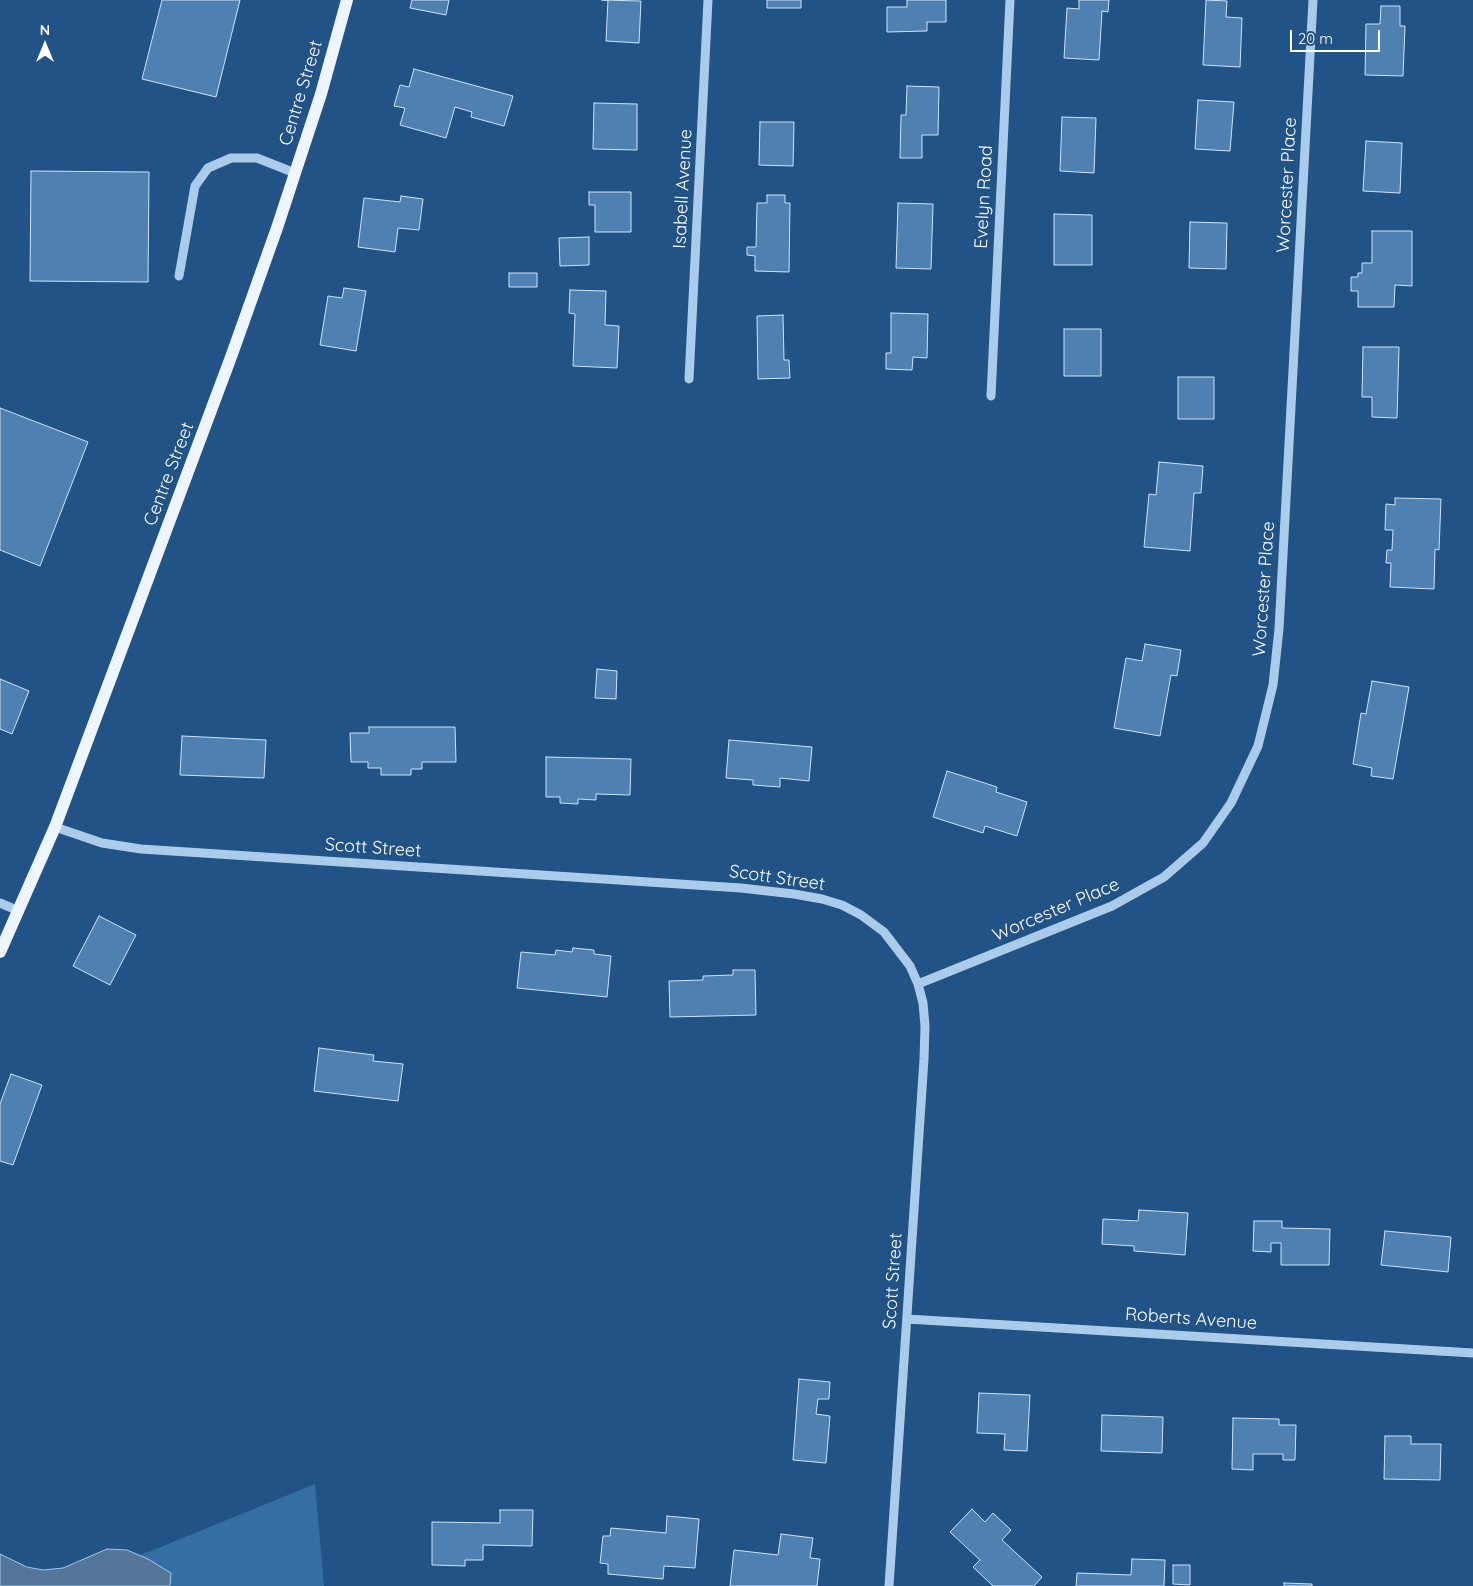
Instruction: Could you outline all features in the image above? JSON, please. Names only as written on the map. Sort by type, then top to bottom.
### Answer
[{"type":"main road","name":"Centre Street","points":[[0,952],[56,828],[215,402],[321,94],[347,0]]},
{"type":"street","name":"Isabell Avenue","points":[[689,379],[708,0]]},
{"type":"street","name":"Evelyn Road","points":[[990,396],[1010,0]]},
{"type":"street","name":"Worcester Place","points":[[918,984],[1112,906],[1164,877],[1203,843],[1231,802],[1258,746],[1274,685],[1279,629],[1312,0]]},
{"type":"street","points":[[179,276],[195,186],[208,168],[231,158],[258,158],[295,173]]},
{"type":"street","name":"Scott Street","points":[[56,828],[102,843],[141,849],[741,888],[812,897],[842,905],[861,915],[884,932],[910,966],[918,984],[923,1003],[925,1026],[889,1586]]},
{"type":"street","points":[[0,903],[19,911]]},
{"type":"street","name":"Roberts Avenue","points":[[907,1319],[1473,1353]]},
{"type":"shaded area","points":[[315,1484],[324,1586],[65,1586]]},
{"type":"shaded area","points":[[107,1549],[127,1550],[148,1559],[171,1573],[170,1586],[0,1586],[0,1554],[27,1567],[43,1570],[63,1568]]},
{"type":"building","points":[[162,0],[240,0],[216,97],[142,79]]},
{"type":"building","points":[[412,0],[449,0],[446,15],[410,8]]},
{"type":"building","points":[[608,0],[641,1],[639,43],[606,41]]},
{"type":"building","points":[[767,0],[801,0],[801,8],[767,8]]},
{"type":"building","points":[[907,0],[946,0],[946,22],[927,22],[927,31],[887,32],[887,7],[907,7]]},
{"type":"building","points":[[1079,0],[1109,0],[1108,12],[1102,11],[1099,60],[1064,58],[1067,8],[1079,9]]},
{"type":"building","points":[[1206,0],[1227,1],[1226,17],[1242,18],[1240,67],[1203,65]]},
{"type":"building","points":[[1381,6],[1400,6],[1400,26],[1405,26],[1403,76],[1365,75],[1366,24],[1380,24]]},
{"type":"building","points":[[414,69],[513,96],[504,126],[471,117],[472,112],[455,107],[446,138],[400,125],[405,108],[394,106],[400,85],[409,87]]},
{"type":"building","points":[[907,86],[939,87],[938,135],[922,135],[922,158],[900,158],[901,115],[906,115]]},
{"type":"building","points":[[1198,100],[1234,102],[1230,151],[1195,149]]},
{"type":"building","points":[[594,103],[637,104],[637,150],[593,149]]},
{"type":"building","points":[[1062,117],[1096,118],[1094,173],[1060,171]]},
{"type":"building","points":[[760,122],[794,122],[793,166],[759,165]]},
{"type":"building","points":[[1366,141],[1402,143],[1400,193],[1363,191]]},
{"type":"building","points":[[31,171],[149,172],[148,282],[30,281]]},
{"type":"building","points":[[589,192],[631,192],[631,232],[595,232],[595,205],[589,205]]},
{"type":"building","points":[[767,195],[785,195],[785,203],[790,203],[789,272],[755,271],[755,256],[747,255],[747,247],[756,247],[757,203],[767,203]]},
{"type":"building","points":[[401,196],[423,199],[419,230],[398,228],[395,252],[358,247],[364,198],[400,202]]},
{"type":"building","points":[[898,203],[933,204],[931,269],[896,268]]},
{"type":"building","points":[[1054,214],[1092,215],[1092,265],[1054,265]]},
{"type":"building","points":[[1190,222],[1227,223],[1226,269],[1189,268]]},
{"type":"building","points":[[1372,231],[1412,231],[1412,286],[1395,285],[1394,307],[1358,307],[1358,291],[1351,291],[1351,277],[1358,277],[1358,273],[1362,273],[1362,263],[1372,263]]},
{"type":"building","points":[[589,237],[589,265],[560,266],[559,238]]},
{"type":"building","points":[[509,273],[537,273],[537,287],[509,287]]},
{"type":"building","points":[[344,288],[366,291],[356,351],[320,345],[328,296],[342,298]]},
{"type":"building","points":[[570,290],[606,291],[605,325],[619,326],[617,368],[573,366],[575,314],[569,313]]},
{"type":"building","points":[[891,313],[928,314],[927,358],[913,357],[912,370],[886,369],[886,353],[891,353]]},
{"type":"building","points":[[783,315],[784,360],[789,360],[790,378],[758,379],[757,316]]},
{"type":"building","points":[[1064,329],[1101,329],[1101,376],[1064,376]]},
{"type":"building","points":[[1363,347],[1399,347],[1397,418],[1372,417],[1372,397],[1362,397]]},
{"type":"building","points":[[1178,377],[1214,377],[1214,419],[1178,419]]},
{"type":"building","points":[[0,408],[88,442],[40,566],[0,550]]},
{"type":"building","points":[[1159,462],[1203,466],[1201,493],[1194,493],[1190,551],[1144,547],[1149,494],[1156,495]]},
{"type":"building","points":[[1395,498],[1441,499],[1439,550],[1435,549],[1434,589],[1390,587],[1391,563],[1386,563],[1387,550],[1392,550],[1393,530],[1385,530],[1386,504],[1395,505]]},
{"type":"building","points":[[1145,644],[1181,650],[1177,676],[1171,675],[1160,736],[1114,728],[1126,658],[1142,661]]},
{"type":"building","points":[[597,669],[617,671],[616,699],[595,698]]},
{"type":"building","points":[[0,679],[29,691],[12,734],[0,729]]},
{"type":"building","points":[[1372,681],[1409,687],[1393,779],[1371,776],[1372,768],[1353,764],[1361,713],[1366,714]]},
{"type":"building","points":[[369,727],[455,727],[456,762],[422,762],[422,769],[411,769],[411,775],[381,775],[381,768],[368,768],[368,762],[351,762],[350,733],[369,733]]},
{"type":"building","points":[[182,736],[266,740],[264,778],[180,775]]},
{"type":"building","points":[[729,740],[812,747],[809,781],[780,778],[780,787],[753,785],[753,780],[726,778]]},
{"type":"building","points":[[546,757],[631,759],[630,795],[596,794],[596,800],[578,799],[578,804],[560,803],[560,797],[546,797]]},
{"type":"building","points":[[947,771],[997,787],[996,792],[1027,802],[1017,836],[985,826],[983,833],[933,817]]},
{"type":"building","points":[[99,916],[136,935],[110,985],[73,966]]},
{"type":"building","points":[[573,948],[594,950],[594,954],[611,956],[607,997],[517,988],[521,952],[555,955],[556,950],[572,952]]},
{"type":"building","points":[[733,970],[755,970],[756,1015],[670,1017],[669,981],[703,980],[703,976],[733,975]]},
{"type":"building","points":[[319,1048],[374,1055],[373,1061],[403,1064],[398,1101],[314,1091]]},
{"type":"building","points":[[11,1074],[42,1085],[13,1165],[0,1161],[0,1104]]},
{"type":"building","points":[[1139,1210],[1188,1213],[1185,1255],[1134,1251],[1134,1246],[1102,1244],[1103,1219],[1138,1221]]},
{"type":"building","points":[[1254,1221],[1282,1221],[1282,1228],[1330,1229],[1329,1265],[1281,1265],[1281,1243],[1271,1243],[1271,1252],[1253,1251]]},
{"type":"building","points":[[1385,1231],[1451,1237],[1448,1272],[1381,1265]]},
{"type":"building","points":[[799,1379],[830,1382],[829,1399],[818,1399],[816,1414],[830,1416],[826,1463],[793,1460]]},
{"type":"building","points":[[979,1393],[1030,1395],[1027,1451],[1004,1450],[1005,1434],[977,1433]]},
{"type":"building","points":[[1102,1415],[1163,1417],[1162,1453],[1101,1451]]},
{"type":"building","points":[[1233,1418],[1279,1419],[1279,1425],[1296,1425],[1295,1460],[1283,1460],[1283,1454],[1253,1454],[1253,1470],[1232,1469]]},
{"type":"building","points":[[1385,1436],[1411,1436],[1411,1444],[1441,1444],[1440,1480],[1384,1479]]},
{"type":"building","points":[[972,1509],[985,1522],[993,1513],[1011,1530],[1002,1540],[1042,1577],[1034,1586],[993,1586],[973,1567],[980,1560],[950,1532]]},
{"type":"building","points":[[500,1510],[533,1510],[532,1546],[483,1545],[483,1560],[465,1560],[465,1566],[432,1565],[432,1522],[500,1523]]},
{"type":"building","points":[[667,1516],[699,1519],[695,1568],[664,1566],[663,1579],[608,1574],[608,1564],[600,1563],[603,1536],[610,1536],[611,1528],[666,1533]]},
{"type":"building","points":[[781,1534],[813,1538],[810,1558],[820,1559],[817,1586],[730,1586],[734,1550],[778,1555]]},
{"type":"building","points":[[1132,1559],[1165,1560],[1164,1586],[1076,1586],[1077,1573],[1131,1575]]},
{"type":"building","points":[[1173,1565],[1190,1565],[1190,1585],[1173,1584]]},
{"type":"building","points":[[1284,1583],[1312,1584],[1312,1586],[1284,1586]]}]
